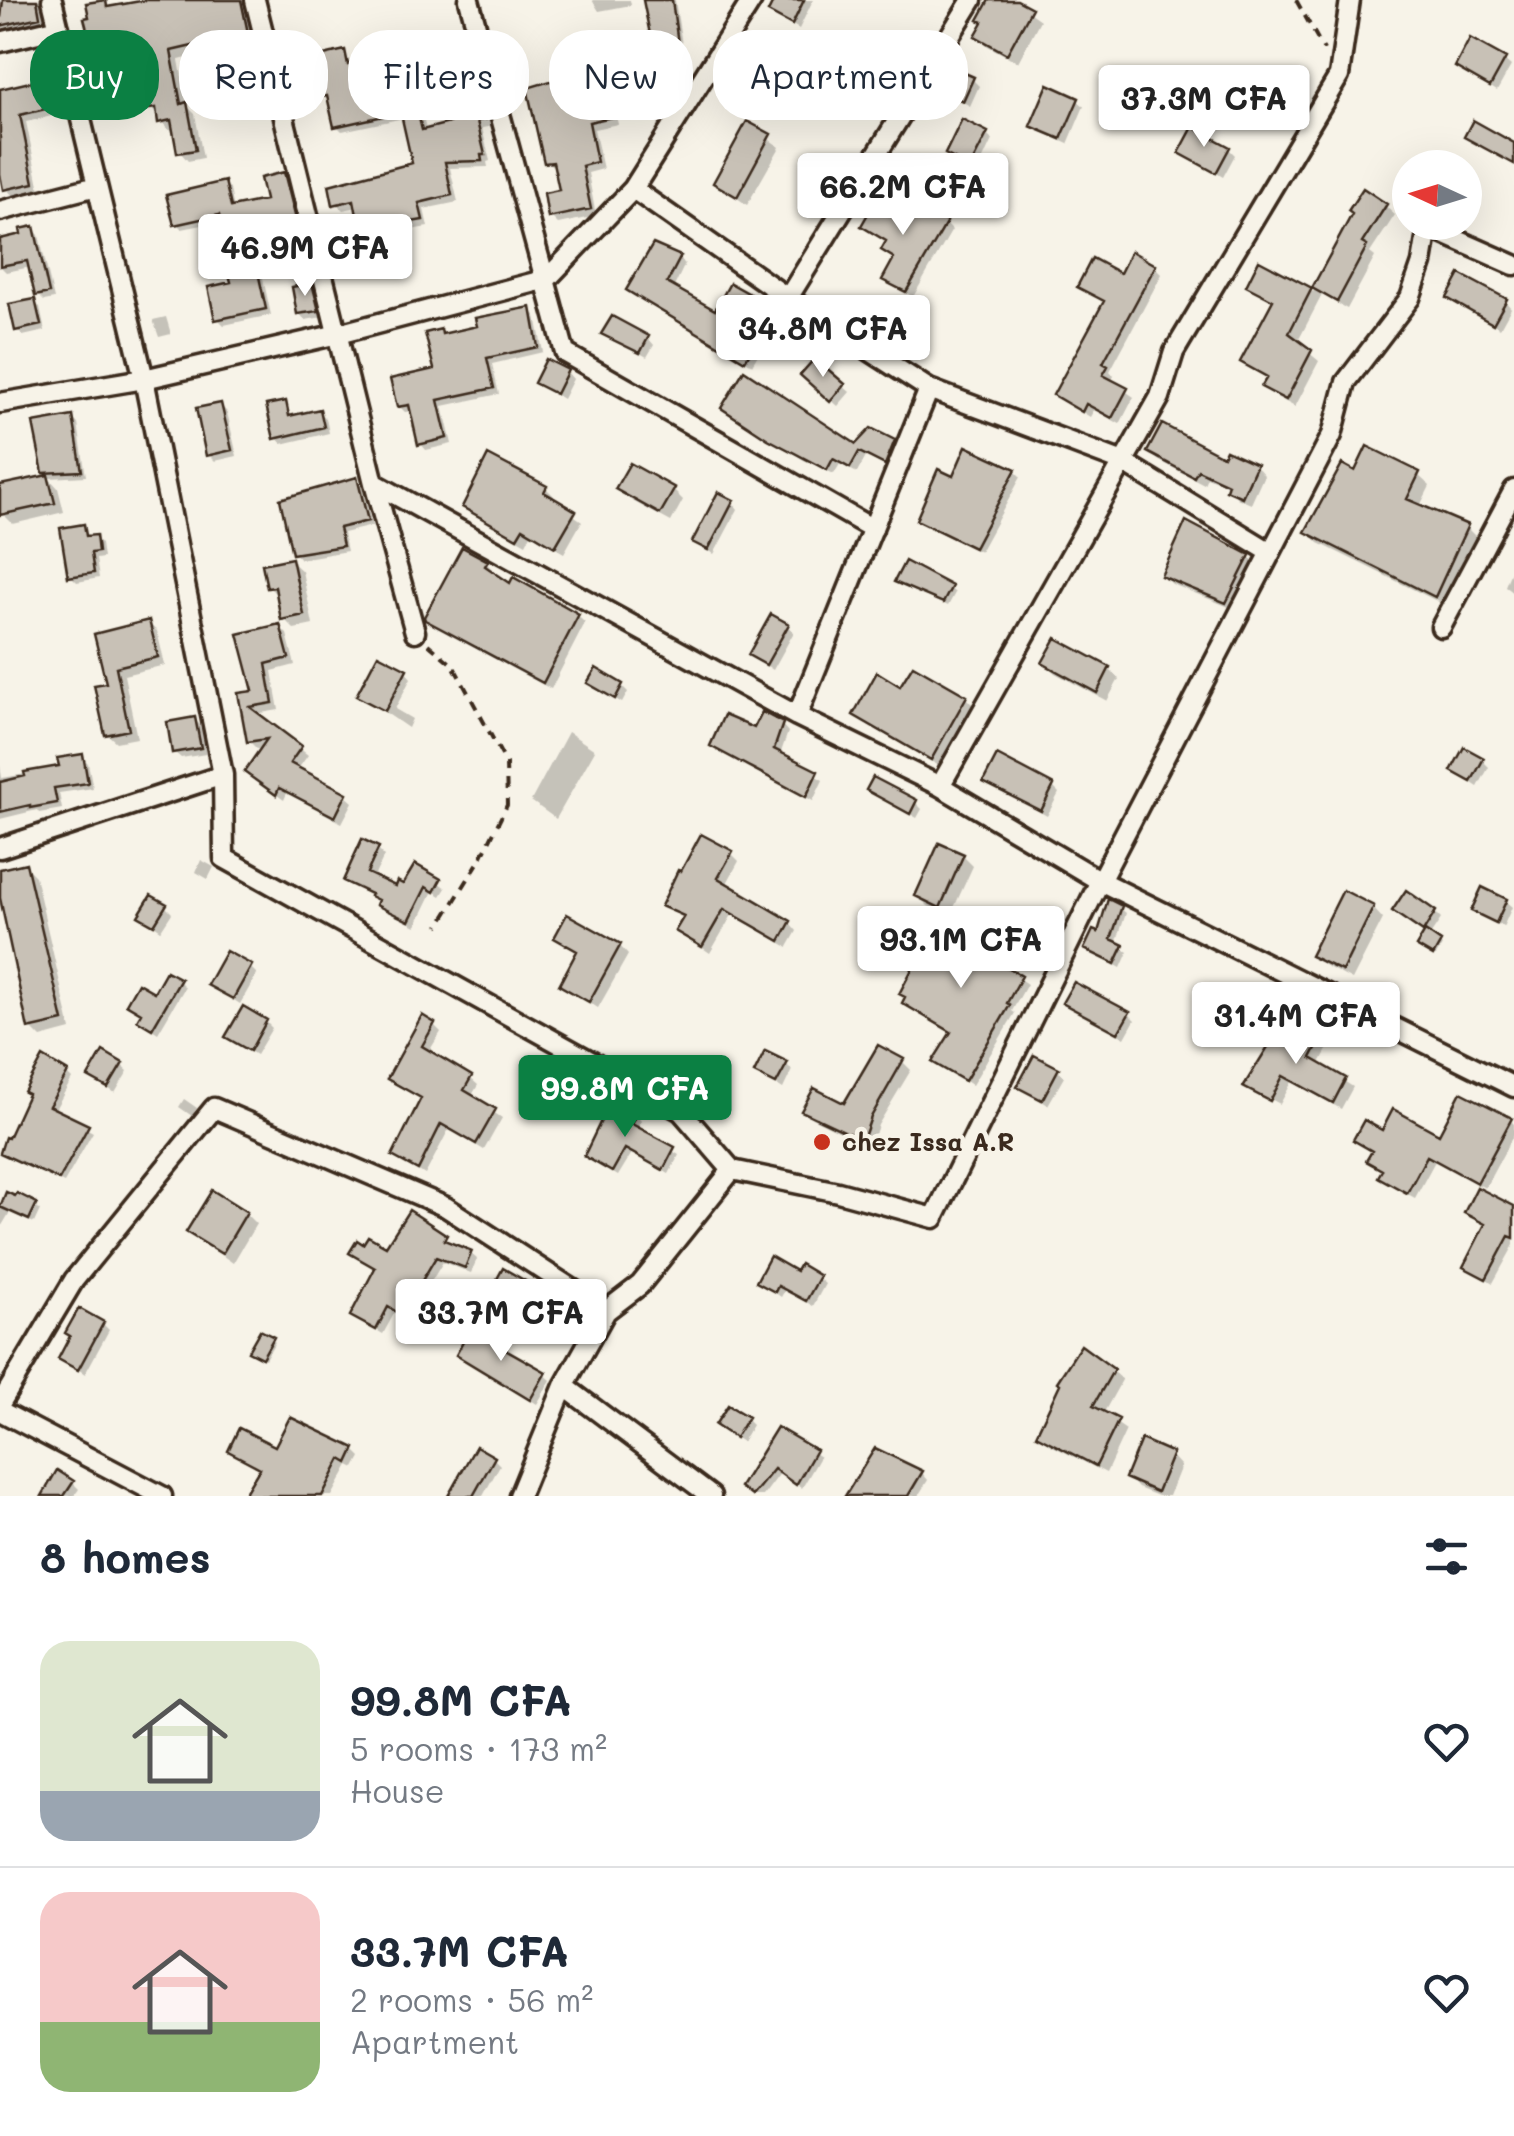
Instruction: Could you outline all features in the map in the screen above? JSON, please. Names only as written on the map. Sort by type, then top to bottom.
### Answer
[{"type":"street","points":[[52,0],[144,379],[223,776],[224,858],[680,1111],[732,1170],[838,1192],[934,1218],[1100,881],[1332,435],[1346,382],[1410,298],[1422,263],[1428,227],[1514,265]]},
{"type":"street","points":[[255,0],[374,483],[415,632]]},
{"type":"street","points":[[469,0],[565,353],[874,529]]},
{"type":"street","points":[[0,403],[144,379],[338,334],[547,279],[633,189],[752,0]]},
{"type":"street","points":[[788,298],[972,0]]},
{"type":"street","points":[[940,786],[1160,397],[1174,352],[1340,76],[1350,0]]},
{"type":"street","points":[[0,42],[59,28]]},
{"type":"street","points":[[0,211],[97,186]]},
{"type":"street","points":[[633,189],[788,298],[929,389],[1124,462],[1270,552]]},
{"type":"street","points":[[797,716],[929,389]]},
{"type":"street","points":[[374,483],[797,716],[940,786],[1100,881],[1514,1086]]},
{"type":"street","points":[[1442,627],[1514,490]]},
{"type":"street","points":[[0,848],[223,776]]},
{"type":"street","points":[[162,1496],[137,1490],[0,1408],[74,1280],[214,1108],[446,1208],[606,1312]]},
{"type":"street","points":[[519,1496],[564,1386],[606,1312],[640,1285],[732,1170]]},
{"type":"street","points":[[564,1386],[710,1496]]},
{"type":"path","points":[[1296,0],[1340,76]]},
{"type":"path","points":[[415,632],[453,666],[506,762],[507,805],[482,858],[439,926]]},
{"type":"building","points":[[3,0],[37,0],[40,17],[0,26]]},
{"type":"building","points":[[106,0],[107,7],[146,0],[241,0],[247,30],[179,30],[179,49],[171,51],[179,93],[179,120],[190,120],[196,150],[177,153],[171,120],[158,123],[159,30],[87,30],[86,3]]},
{"type":"building","points":[[643,0],[672,0],[676,30],[649,30]]},
{"type":"building","points":[[774,0],[804,0],[792,25],[768,12]]},
{"type":"building","points":[[989,0],[1017,0],[1032,8],[1007,54],[975,36],[983,22],[978,20]]},
{"type":"building","points":[[1470,38],[1506,58],[1490,87],[1455,67]]},
{"type":"building","points":[[345,50],[348,120],[366,120],[334,127],[328,100],[328,54]]},
{"type":"building","points":[[549,81],[549,120],[598,120],[589,122],[597,162],[582,166],[591,209],[548,218],[544,193],[559,190],[553,162],[544,163],[529,87]]},
{"type":"building","points":[[30,82],[30,113],[20,115],[34,183],[3,190],[0,174],[0,89]]},
{"type":"building","points":[[1048,84],[1079,98],[1061,139],[1030,126]]},
{"type":"building","points":[[402,120],[420,120],[422,130],[449,123],[448,120],[482,120],[477,121],[485,155],[481,155],[482,161],[445,162],[452,195],[419,203],[423,220],[360,231],[354,200],[333,205],[329,185],[412,163]]},
{"type":"building","points":[[962,120],[988,132],[970,167],[945,154]]},
{"type":"building","points":[[1473,120],[1514,143],[1514,164],[1464,137]]},
{"type":"building","points":[[747,121],[771,134],[737,197],[713,183]]},
{"type":"building","points":[[1193,127],[1230,147],[1216,173],[1179,153]]},
{"type":"building","points":[[284,172],[304,251],[255,258],[266,309],[215,320],[208,287],[231,282],[219,215],[174,225],[166,195],[225,181],[231,207],[265,200],[260,178]]},
{"type":"building","points":[[1363,188],[1387,204],[1362,243],[1367,246],[1337,302],[1312,288]]},
{"type":"building","points":[[880,193],[925,217],[928,211],[947,222],[906,292],[882,280],[894,258],[881,250],[886,241],[861,226]]},
{"type":"building","points":[[34,226],[49,293],[35,296],[27,261],[0,266],[0,239]]},
{"type":"building","points":[[653,244],[681,256],[667,283],[715,310],[730,283],[775,308],[745,361],[626,290]]},
{"type":"building","points":[[1131,251],[1156,265],[1103,363],[1108,366],[1103,375],[1128,388],[1112,418],[1086,404],[1082,412],[1053,395],[1104,301],[1077,287],[1092,258],[1120,273]]},
{"type":"building","points":[[1259,260],[1312,288],[1289,333],[1312,350],[1286,400],[1261,387],[1267,377],[1240,362],[1273,300],[1246,286]]},
{"type":"building","points":[[1460,274],[1507,299],[1493,324],[1447,298]]},
{"type":"building","points":[[312,283],[319,311],[297,314],[292,287]]},
{"type":"building","points":[[35,299],[41,325],[15,331],[9,304]]},
{"type":"building","points":[[531,307],[538,347],[487,358],[494,388],[438,400],[447,438],[418,445],[409,405],[397,407],[390,379],[434,369],[425,333],[441,329],[442,334],[477,326],[475,318]]},
{"type":"building","points":[[612,316],[649,336],[640,353],[601,334]]},
{"type":"building","points":[[815,358],[845,384],[830,402],[800,375]]},
{"type":"building","points":[[546,359],[568,370],[556,394],[534,383]]},
{"type":"building","points":[[744,370],[856,444],[871,428],[895,440],[885,465],[859,452],[850,468],[833,459],[827,470],[768,439],[721,408]]},
{"type":"building","points":[[286,401],[289,416],[320,409],[324,427],[274,439],[266,405]]},
{"type":"building","points":[[221,403],[232,450],[206,456],[196,408]]},
{"type":"building","points":[[73,416],[82,471],[43,473],[33,423]]},
{"type":"building","points":[[1162,424],[1223,456],[1226,450],[1257,464],[1242,497],[1226,490],[1228,484],[1198,470],[1194,477],[1147,452]]},
{"type":"building","points":[[966,446],[1016,469],[974,548],[916,520],[938,469],[953,476]]},
{"type":"building","points":[[1367,446],[1420,472],[1407,499],[1468,525],[1435,597],[1305,532],[1342,464],[1355,471]]},
{"type":"building","points":[[488,455],[547,486],[544,492],[576,511],[555,547],[523,528],[517,538],[462,507]]},
{"type":"building","points":[[630,463],[675,488],[660,514],[615,489]]},
{"type":"building","points":[[48,475],[55,503],[0,515],[0,485]]},
{"type":"building","points":[[357,477],[368,521],[339,528],[343,546],[292,554],[280,499]]},
{"type":"building","points":[[718,492],[734,500],[708,550],[692,542]]},
{"type":"building","points":[[1186,521],[1250,555],[1226,603],[1161,576]]},
{"type":"building","points":[[84,524],[86,536],[96,535],[98,552],[91,553],[94,573],[68,577],[60,528]]},
{"type":"building","points":[[462,547],[488,561],[485,566],[510,583],[513,577],[579,614],[543,683],[425,620]]},
{"type":"building","points":[[292,558],[304,615],[281,620],[275,587],[267,588],[262,564]]},
{"type":"building","points":[[905,561],[952,586],[943,603],[894,582]]},
{"type":"building","points":[[771,614],[789,624],[766,665],[748,655]]},
{"type":"building","points":[[149,620],[158,657],[116,667],[129,730],[105,735],[94,685],[106,683],[94,634]]},
{"type":"building","points":[[280,624],[289,658],[266,664],[273,703],[250,707],[302,746],[290,763],[347,793],[335,817],[279,788],[276,795],[244,772],[267,739],[247,742],[238,693],[253,691],[238,634]]},
{"type":"building","points":[[1056,638],[1110,667],[1097,693],[1042,663]]},
{"type":"building","points":[[378,654],[407,669],[385,711],[356,696]]},
{"type":"building","points":[[913,665],[967,696],[931,760],[853,715],[877,672],[900,686]]},
{"type":"building","points":[[596,668],[623,684],[615,699],[587,683]]},
{"type":"building","points":[[762,712],[783,723],[774,749],[818,771],[806,797],[710,746],[724,715],[754,728]]},
{"type":"building","points":[[195,717],[201,748],[172,753],[167,722]]},
{"type":"building","points":[[1464,747],[1484,758],[1471,782],[1451,771]]},
{"type":"building","points":[[83,754],[88,783],[54,788],[57,803],[0,812],[0,782],[25,776],[24,772],[59,766],[57,758]]},
{"type":"building","points":[[997,755],[1054,785],[1041,811],[983,782]]},
{"type":"building","points":[[873,777],[917,800],[910,814],[866,790]]},
{"type":"building","points":[[701,834],[733,851],[718,878],[791,921],[780,941],[724,909],[702,947],[675,931],[684,916],[661,906]]},
{"type":"building","points":[[362,839],[379,847],[367,873],[395,886],[397,881],[403,884],[415,864],[441,879],[434,892],[426,887],[409,921],[376,905],[378,900],[371,894],[343,881]]},
{"type":"building","points":[[939,843],[964,854],[940,908],[915,896]]},
{"type":"building","points":[[26,863],[63,1021],[28,1029],[0,898],[0,869]]},
{"type":"building","points":[[1482,887],[1507,899],[1496,923],[1471,911]]},
{"type":"building","points":[[1343,890],[1374,906],[1342,971],[1310,956]]},
{"type":"building","points":[[1406,890],[1436,911],[1423,932],[1392,911]]},
{"type":"building","points":[[151,895],[167,904],[154,925],[138,916]]},
{"type":"building","points":[[1108,899],[1122,906],[1111,939],[1124,945],[1115,964],[1084,949],[1093,930],[1098,932]]},
{"type":"building","points":[[952,909],[1002,945],[993,959],[1022,976],[1007,1003],[1010,1005],[965,1081],[932,1062],[951,1032],[902,1003],[905,997],[899,994],[919,956],[922,957]]},
{"type":"building","points":[[567,914],[621,944],[589,1002],[559,985],[577,951],[554,938]]},
{"type":"building","points":[[1425,931],[1441,942],[1433,956],[1416,946]]},
{"type":"building","points":[[226,951],[252,965],[233,999],[207,985]]},
{"type":"building","points":[[166,971],[181,979],[152,1029],[137,1020],[141,1013],[126,1004],[138,983],[154,992]]},
{"type":"building","points":[[1074,982],[1130,1012],[1118,1033],[1062,1003]]},
{"type":"building","points":[[243,1006],[267,1020],[250,1051],[225,1037]]},
{"type":"building","points":[[422,1015],[435,1023],[422,1046],[472,1076],[464,1090],[496,1109],[476,1144],[441,1124],[418,1170],[392,1156],[421,1098],[387,1079]]},
{"type":"building","points":[[1315,1016],[1329,1023],[1311,1058],[1346,1078],[1333,1103],[1283,1076],[1270,1101],[1243,1087],[1274,1037],[1297,1050]]},
{"type":"building","points":[[878,1045],[904,1059],[871,1117],[863,1140],[801,1111],[814,1088],[844,1103]]},
{"type":"building","points":[[103,1051],[123,1063],[108,1088],[88,1077]]},
{"type":"building","points":[[765,1051],[788,1062],[776,1084],[754,1073]]},
{"type":"building","points":[[1034,1055],[1059,1068],[1042,1100],[1017,1087]]},
{"type":"building","points":[[43,1057],[68,1072],[49,1106],[89,1125],[59,1180],[0,1153],[28,1094],[24,1092]]},
{"type":"building","points":[[1461,1092],[1512,1118],[1477,1183],[1427,1156],[1407,1193],[1378,1177],[1382,1170],[1366,1161],[1372,1151],[1353,1140],[1364,1120],[1382,1130],[1393,1109],[1439,1134]]},
{"type":"building","points":[[611,1100],[637,1113],[632,1124],[675,1147],[663,1170],[625,1149],[612,1172],[584,1156]]},
{"type":"building","points":[[1477,1187],[1514,1206],[1514,1238],[1509,1236],[1486,1279],[1463,1267],[1485,1224],[1464,1213]]},
{"type":"building","points":[[212,1190],[247,1212],[222,1254],[186,1232]]},
{"type":"building","points":[[6,1192],[37,1203],[29,1220],[0,1207]]},
{"type":"building","points":[[409,1210],[447,1235],[444,1240],[472,1251],[465,1268],[436,1257],[414,1294],[446,1312],[434,1333],[388,1307],[376,1330],[350,1316],[375,1268],[349,1253],[357,1240],[363,1244],[368,1236],[386,1246]]},
{"type":"building","points":[[770,1256],[796,1271],[800,1264],[820,1276],[806,1301],[778,1286],[775,1292],[756,1282]]},
{"type":"building","points":[[503,1268],[534,1286],[515,1319],[485,1301]]},
{"type":"building","points":[[79,1308],[104,1322],[78,1370],[58,1359],[70,1336],[65,1333]]},
{"type":"building","points":[[470,1329],[546,1372],[530,1400],[456,1355]]},
{"type":"building","points":[[260,1330],[274,1337],[262,1358],[248,1351]]},
{"type":"building","points":[[1081,1345],[1114,1369],[1093,1406],[1119,1419],[1096,1466],[1036,1435],[1060,1384],[1057,1382]]},
{"type":"building","points":[[728,1405],[748,1417],[735,1438],[715,1425]]},
{"type":"building","points":[[290,1417],[355,1448],[348,1463],[341,1459],[322,1496],[243,1496],[260,1468],[228,1451],[239,1428],[275,1446]]},
{"type":"building","points":[[777,1427],[816,1450],[796,1485],[774,1469],[752,1496],[740,1487]]},
{"type":"building","points":[[1141,1439],[1173,1453],[1157,1492],[1125,1478]]},
{"type":"building","points":[[476,1446],[495,1457],[473,1496],[448,1496]]},
{"type":"building","points":[[875,1448],[923,1471],[908,1496],[845,1496]]},
{"type":"building","points":[[57,1470],[74,1481],[64,1496],[42,1496]]},
{"type":"place","name":"chez Issa A.R","points":[[822,1142]]}]
